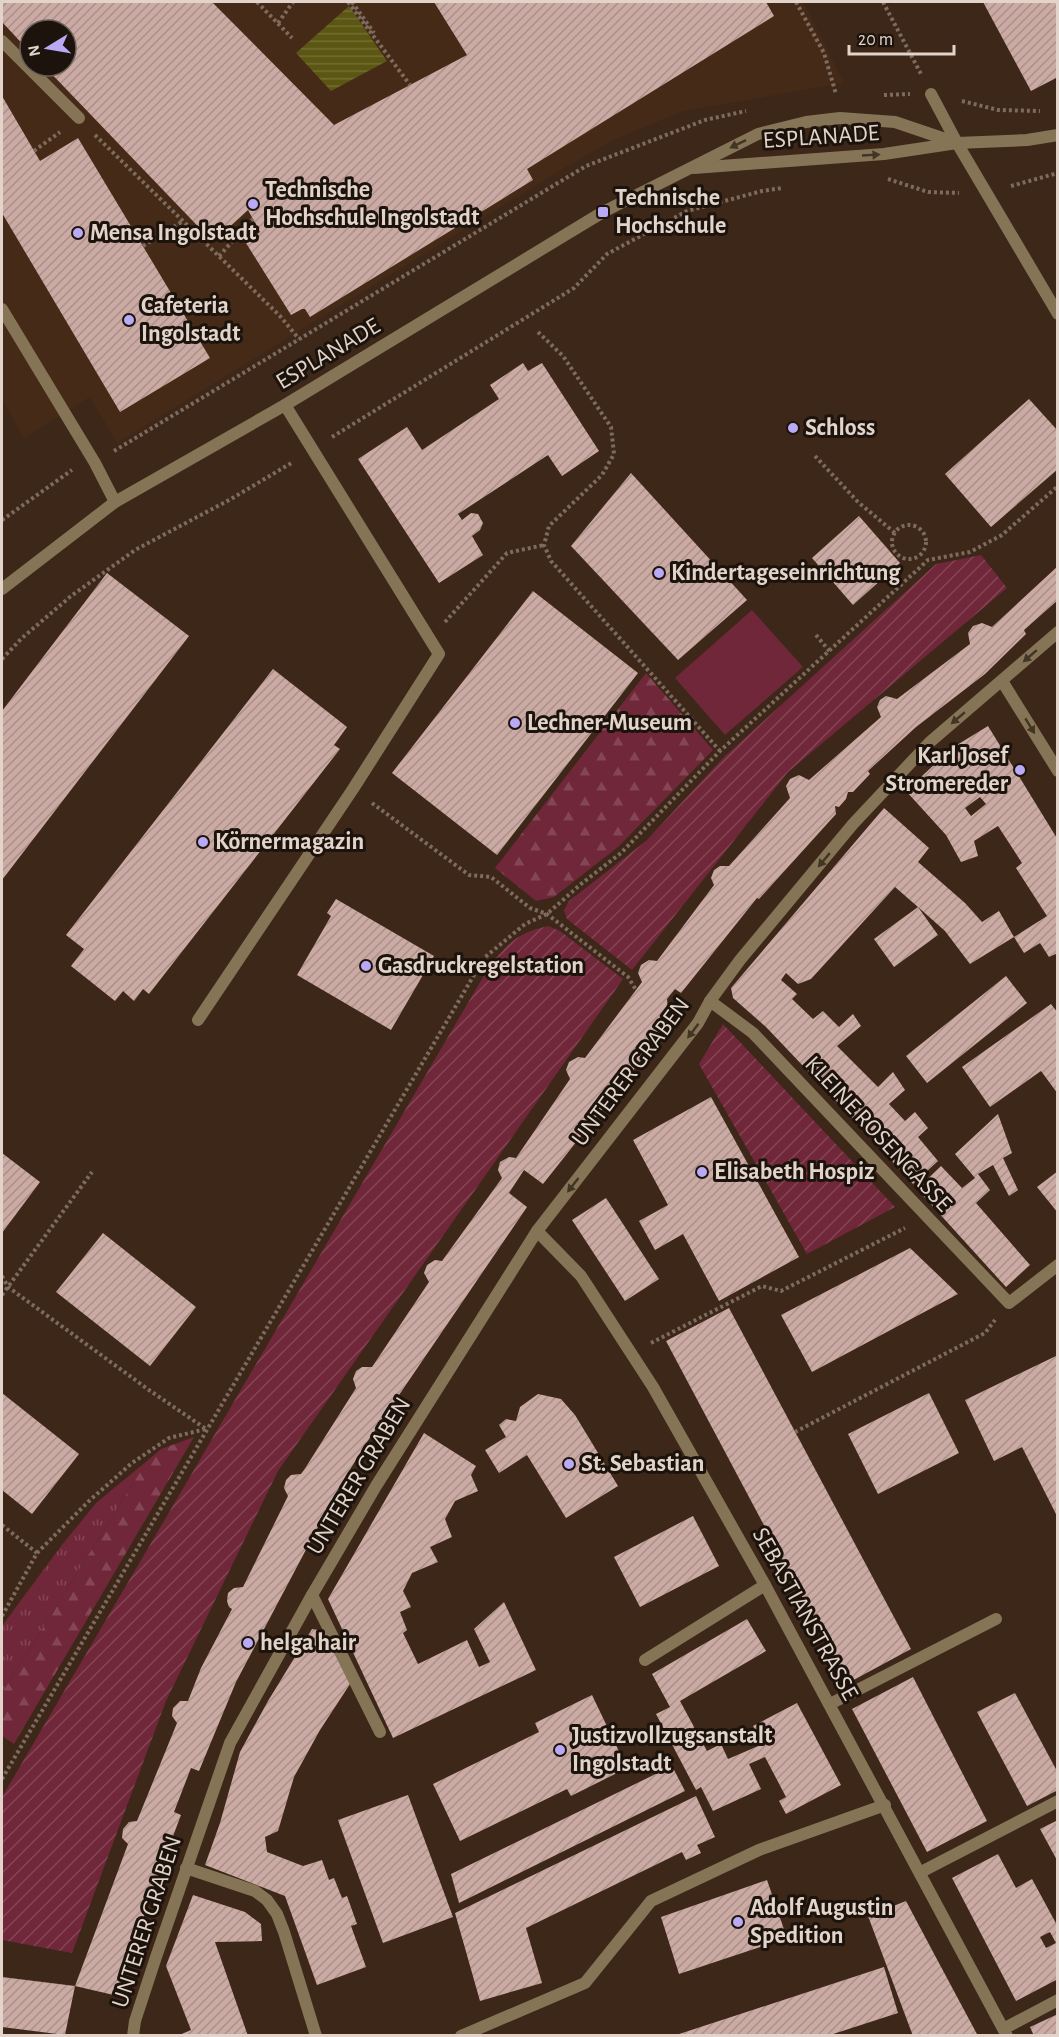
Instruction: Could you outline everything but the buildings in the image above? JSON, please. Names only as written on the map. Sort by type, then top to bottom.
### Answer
[{"type":"street","points":[[2,41],[79,118]]},
{"type":"street","points":[[931,94],[985,193],[1058,314]]},
{"type":"street","name":"ESPLANADE","points":[[2,589],[115,502],[285,405],[603,212],[758,134],[806,122],[840,118],[895,122],[957,143]]},
{"type":"street","points":[[957,143],[1027,141],[1058,135]]},
{"type":"street","name":"ESPLANADE","points":[[687,169],[884,154],[957,143]]},
{"type":"street","points":[[2,309],[95,463],[115,502]]},
{"type":"street","points":[[198,1020],[353,789],[439,654],[285,405]]},
{"type":"street","name":"UNTERER GRABEN","points":[[133,2036],[135,2021],[230,1743],[312,1595],[376,1486],[537,1231],[698,1023],[710,1001],[740,960],[854,824],[930,742],[1058,632]]},
{"type":"street","points":[[1002,681],[1058,771]]},
{"type":"street","name":"KLEINE ROSENGASSE","points":[[710,1001],[753,1033],[1009,1303]]},
{"type":"street","name":"SEBASTIANSTRASSE","points":[[537,1231],[581,1276],[654,1387],[830,1704],[1006,2032]]},
{"type":"street","points":[[1009,1303],[1058,1265]]},
{"type":"street","points":[[645,1660],[765,1585]]},
{"type":"street","points":[[312,1595],[380,1732]]},
{"type":"street","points":[[830,1704],[996,1619]]},
{"type":"street","points":[[921,1872],[1058,1801]]},
{"type":"street","points":[[461,2036],[585,1983],[651,1901],[759,1850],[885,1805]]},
{"type":"street","points":[[186,1868],[255,1892],[267,1900],[277,1914],[284,1932],[316,2036]]},
{"type":"street","points":[[1006,2032],[1058,2000]]},
{"type":"path","points":[[257,2],[292,38]]},
{"type":"path","points":[[278,23],[293,2]]},
{"type":"path","points":[[350,2],[410,85]]},
{"type":"path","points":[[796,2],[824,52],[837,96]]},
{"type":"path","points":[[883,2],[931,94],[998,110],[1050,112]]},
{"type":"path","points":[[34,151],[79,118],[280,316],[299,339]]},
{"type":"path","points":[[2,520],[71,470],[95,463],[586,166],[658,137]]},
{"type":"path","points":[[878,179],[889,179],[928,192],[985,193],[1058,173]]},
{"type":"path","points":[[2,658],[71,596],[135,550],[231,499],[574,288],[607,254],[687,211],[762,191],[786,188]]},
{"type":"path","points":[[219,256],[253,219]]},
{"type":"path","points":[[143,246],[183,221]]},
{"type":"path","points":[[538,332],[563,356],[611,427],[614,454],[602,475],[549,526],[544,545],[551,561],[720,751]]},
{"type":"path","points":[[815,456],[858,502],[895,532]]},
{"type":"path","points":[[2,1779],[484,958],[525,924],[547,914],[621,853],[720,751],[928,560],[970,552],[1002,535],[1058,486]]},
{"type":"path","points":[[909,525],[919,529],[925,538],[926,543],[918,557],[906,560],[896,554],[891,544],[895,532],[903,526],[909,525]]},
{"type":"path","points":[[430,640],[507,553],[544,545]]},
{"type":"path","points":[[918,557],[924,564]]},
{"type":"path","points":[[816,635],[830,652]]},
{"type":"path","points":[[353,789],[469,875],[491,877],[530,908],[547,914],[628,977],[636,990]]},
{"type":"path","points":[[2,1295],[92,1172]]},
{"type":"path","points":[[632,1353],[762,1286],[781,1291],[927,1216]]},
{"type":"path","points":[[2,1276],[8,1287],[206,1429]]},
{"type":"path","points":[[795,1432],[985,1333],[1009,1303]]},
{"type":"path","points":[[2,1616],[37,1553],[89,1501],[132,1463],[169,1438],[206,1429]]},
{"type":"path","points":[[2,1525],[37,1553]]},
{"type":"shaded area","name":"Technische Hochschule Ingolstadt","points":[[2,2],[803,2],[844,83],[683,111],[613,140],[117,443],[90,397],[24,438],[2,399]]},
{"type":"shaded area","points":[[349,6],[387,61],[331,91],[296,53]]},
{"type":"green space","points":[[981,555],[1007,588],[788,772],[632,970],[567,919],[564,910],[569,901],[646,841],[723,758],[936,564]]},
{"type":"green space","points":[[752,610],[803,667],[725,735],[675,678]]},
{"type":"green space","points":[[646,673],[713,750],[618,847],[554,897],[536,901],[495,868]]},
{"type":"green space","points":[[548,926],[560,931],[623,979],[278,1471],[166,1701],[72,1953],[2,1940],[2,1797],[489,967],[514,940],[528,932]]},
{"type":"green space","points":[[723,1024],[895,1207],[807,1254],[699,1064]]},
{"type":"green space","points":[[194,1437],[14,1744],[2,1736],[2,1693],[147,1461],[161,1449]]},
{"type":"green space","points":[[147,1461],[2,1693],[2,1626],[61,1546],[97,1502]]},
{"type":"place","name":"Technische Hochschule Ingolstadt","points":[[253,204]]},
{"type":"place","name":"Technische Hochschule","points":[[603,212]]},
{"type":"place","name":"Mensa Ingolstadt","points":[[78,233]]},
{"type":"place","name":"Cafeteria Ingolstadt","points":[[129,320]]},
{"type":"place","name":"Schloss","points":[[793,428]]},
{"type":"place","name":"Kindertageseinrichtung","points":[[659,573]]},
{"type":"place","name":"Lechner-Museum","points":[[515,723]]},
{"type":"place","name":"Karl Josef Stromereder","points":[[1020,770]]},
{"type":"place","name":"Körnermagazin","points":[[203,842]]},
{"type":"place","name":"Gasdruckregelstation","points":[[366,966]]},
{"type":"place","name":"Elisabeth Hospiz","points":[[702,1172]]},
{"type":"place","name":"St. Sebastian","points":[[569,1464]]},
{"type":"place","name":"helga hair","points":[[248,1643]]},
{"type":"place","name":"Justizvollzugsanstalt Ingolstadt","points":[[560,1750]]},
{"type":"place","name":"Adolf Augustin Spedition","points":[[738,1922]]}]
